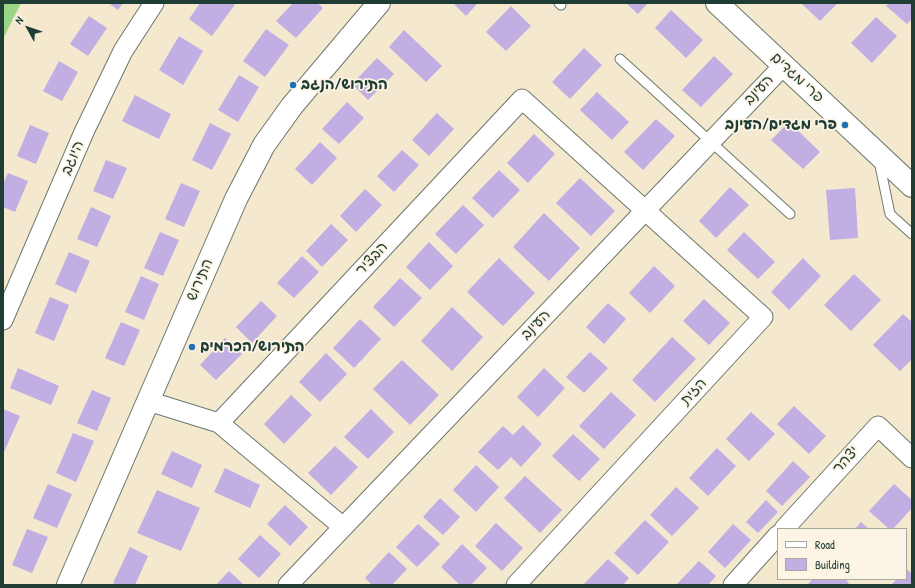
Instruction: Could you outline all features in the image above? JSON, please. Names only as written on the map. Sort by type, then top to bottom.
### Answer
[{"type":"street","name":"היוגב","points":[[3,320],[84,132],[120,57],[154,3]]},
{"type":"street","name":"התירוש","points":[[68,585],[236,198],[264,145],[311,82],[379,3]]},
{"type":"street","name":"פרי מגדים","points":[[718,3],[912,186]]},
{"type":"street","name":"העינב","points":[[288,585],[784,65]]},
{"type":"street","name":"הבציר","points":[[219,423],[522,99],[645,210]]},
{"type":"street","name":"הזית","points":[[516,585],[763,317],[645,210]]},
{"type":"street","points":[[148,401],[219,423],[343,527]]},
{"type":"street","name":"יצהר","points":[[785,528],[878,426],[912,458]]},
{"type":"street","points":[[732,585],[777,536]]},
{"type":"lane","points":[[620,59],[790,214]]},
{"type":"lane","points":[[878,154],[890,214],[912,234]]},
{"type":"green space","points":[[3,3],[21,3],[3,39]]},
{"type":"building","points":[[108,3],[123,3],[118,10]]},
{"type":"building","points":[[200,3],[236,3],[212,36],[189,19]]},
{"type":"building","points":[[293,3],[317,3],[323,8],[296,38],[276,21]]},
{"type":"building","points":[[453,3],[478,3],[466,16]]},
{"type":"building","points":[[626,3],[648,3],[638,14]]},
{"type":"building","points":[[801,3],[838,3],[820,21]]},
{"type":"building","points":[[889,3],[912,3],[912,19],[907,24],[886,6]]},
{"type":"building","points":[[511,6],[531,26],[506,51],[486,32]]},
{"type":"building","points":[[671,10],[703,40],[686,58],[655,28]]},
{"type":"building","points":[[89,16],[107,28],[88,56],[70,44]]},
{"type":"building","points":[[876,17],[897,36],[872,63],[851,43]]},
{"type":"building","points":[[266,29],[289,45],[265,77],[243,61]]},
{"type":"building","points":[[404,30],[442,66],[426,82],[389,47]]},
{"type":"building","points":[[179,36],[203,51],[183,85],[159,70]]},
{"type":"building","points":[[584,48],[602,65],[570,99],[552,82]]},
{"type":"building","points":[[714,56],[733,74],[701,107],[682,90]]},
{"type":"building","points":[[377,58],[394,74],[368,100],[352,84]]},
{"type":"building","points":[[59,61],[78,72],[62,101],[43,91]]},
{"type":"building","points":[[239,75],[259,87],[238,122],[218,110]]},
{"type":"building","points":[[597,92],[629,122],[612,140],[580,110]]},
{"type":"building","points":[[135,95],[171,114],[159,139],[122,121]]},
{"type":"building","points":[[347,102],[364,118],[339,144],[322,129]]},
{"type":"building","points":[[437,113],[454,129],[429,156],[412,140]]},
{"type":"building","points":[[656,119],[675,136],[643,170],[624,152]]},
{"type":"building","points":[[789,122],[820,152],[803,169],[771,140]]},
{"type":"building","points":[[210,123],[231,134],[212,170],[192,160]]},
{"type":"building","points":[[30,125],[49,133],[36,164],[17,156]]},
{"type":"building","points":[[534,134],[555,154],[528,183],[507,163]]},
{"type":"building","points":[[320,142],[337,158],[312,185],[295,169]]},
{"type":"building","points":[[402,150],[419,165],[394,192],[377,176]]},
{"type":"building","points":[[106,160],[127,168],[113,199],[93,191]]},
{"type":"building","points":[[499,170],[520,190],[493,218],[472,198]]},
{"type":"building","points":[[8,173],[28,181],[15,212],[3,207],[3,184]]},
{"type":"building","points":[[580,178],[615,211],[591,236],[556,203]]},
{"type":"building","points":[[181,183],[200,191],[184,227],[165,219]]},
{"type":"building","points":[[730,187],[749,205],[716,238],[699,221]]},
{"type":"building","points":[[855,188],[858,238],[830,240],[826,190]]},
{"type":"building","points":[[365,189],[382,205],[356,232],[340,216]]},
{"type":"building","points":[[463,205],[484,225],[456,254],[435,234]]},
{"type":"building","points":[[91,207],[111,216],[97,247],[77,239]]},
{"type":"building","points":[[544,213],[580,248],[549,281],[513,247]]},
{"type":"building","points":[[331,224],[348,240],[322,267],[306,251]]},
{"type":"building","points":[[160,232],[179,240],[163,276],[144,268]]},
{"type":"building","points":[[744,232],[775,262],[758,279],[727,250]]},
{"type":"building","points":[[429,242],[453,266],[430,290],[406,267]]},
{"type":"building","points":[[69,252],[90,261],[76,293],[55,284]]},
{"type":"building","points":[[302,256],[319,272],[294,298],[277,283]]},
{"type":"building","points":[[499,258],[535,293],[503,326],[467,292]]},
{"type":"building","points":[[803,258],[821,276],[789,310],[771,292]]},
{"type":"building","points":[[654,266],[675,286],[650,313],[629,293]]},
{"type":"building","points":[[854,274],[881,300],[851,331],[824,305]]},
{"type":"building","points":[[141,276],[159,284],[144,320],[125,312]]},
{"type":"building","points":[[400,278],[422,298],[394,327],[373,307]]},
{"type":"building","points":[[50,297],[69,305],[54,341],[35,333]]},
{"type":"building","points":[[704,299],[730,323],[709,345],[683,321]]},
{"type":"building","points":[[261,301],[277,316],[252,343],[236,327]]},
{"type":"building","points":[[608,303],[626,319],[604,344],[586,327]]},
{"type":"building","points":[[452,307],[483,337],[452,371],[421,341]]},
{"type":"building","points":[[903,314],[912,322],[912,359],[900,371],[873,345]]},
{"type":"building","points":[[360,319],[381,339],[354,368],[333,348]]},
{"type":"building","points":[[121,322],[140,330],[124,366],[105,358]]},
{"type":"building","points":[[672,337],[696,359],[655,402],[632,380]]},
{"type":"building","points":[[225,338],[242,354],[216,380],[200,365]]},
{"type":"building","points":[[590,352],[608,368],[584,393],[566,377]]},
{"type":"building","points":[[326,353],[347,374],[320,402],[299,382]]},
{"type":"building","points":[[402,360],[439,395],[410,425],[373,389]]},
{"type":"building","points":[[18,368],[59,386],[51,405],[10,388]]},
{"type":"building","points":[[544,368],[565,388],[538,417],[517,397]]},
{"type":"building","points":[[92,390],[111,398],[97,431],[77,423]]},
{"type":"building","points":[[611,392],[636,415],[604,449],[579,426]]},
{"type":"building","points":[[291,395],[312,415],[284,444],[264,424]]},
{"type":"building","points":[[794,406],[826,436],[809,454],[777,424]]},
{"type":"building","points":[[3,409],[20,416],[4,452],[3,452]]},
{"type":"building","points":[[371,409],[394,432],[368,459],[344,437]]},
{"type":"building","points":[[751,412],[775,434],[749,461],[726,439]]},
{"type":"building","points":[[523,425],[542,444],[521,467],[511,457],[498,470],[478,452],[503,426],[513,435]]},
{"type":"building","points":[[73,433],[94,441],[76,482],[56,473]]},
{"type":"building","points":[[573,434],[600,459],[579,481],[552,456]]},
{"type":"building","points":[[335,446],[358,467],[331,495],[308,473]]},
{"type":"building","points":[[717,448],[736,466],[708,496],[689,478]]},
{"type":"building","points":[[172,451],[202,465],[192,488],[161,474]]},
{"type":"building","points":[[793,461],[810,477],[782,506],[766,491]]},
{"type":"building","points":[[476,465],[499,487],[476,512],[453,490]]},
{"type":"building","points":[[225,468],[260,485],[250,508],[214,492]]},
{"type":"building","points":[[525,476],[562,510],[540,533],[504,498]]},
{"type":"building","points":[[48,484],[72,494],[57,528],[33,518]]},
{"type":"building","points":[[894,484],[912,500],[912,508],[894,528],[888,528],[869,511]]},
{"type":"building","points":[[676,487],[699,508],[672,536],[650,515]]},
{"type":"building","points":[[157,490],[200,508],[181,551],[137,533]]},
{"type":"building","points":[[440,498],[460,517],[443,535],[423,517]]},
{"type":"building","points":[[766,500],[778,512],[758,533],[746,522]]},
{"type":"building","points":[[285,505],[308,527],[290,546],[267,524]]},
{"type":"building","points":[[645,520],[669,542],[638,575],[614,553]]},
{"type":"building","points":[[861,522],[868,528],[856,528]]},
{"type":"building","points":[[496,523],[523,548],[502,571],[475,546]]},
{"type":"building","points":[[418,524],[440,544],[417,567],[396,547]]},
{"type":"building","points":[[733,524],[751,540],[725,568],[708,552]]},
{"type":"building","points":[[27,529],[48,537],[32,573],[12,565]]},
{"type":"building","points":[[260,535],[281,554],[259,578],[238,559]]},
{"type":"building","points":[[462,544],[487,568],[471,585],[460,585],[441,567]]},
{"type":"building","points":[[130,547],[148,556],[135,585],[118,585],[113,583]]},
{"type":"building","points":[[389,552],[407,569],[392,585],[372,585],[365,578]]},
{"type":"building","points":[[608,559],[629,578],[623,585],[583,585]]},
{"type":"building","points":[[699,561],[716,576],[708,585],[676,585]]},
{"type":"building","points":[[907,569],[912,574],[912,585],[891,585],[896,580],[907,580]]},
{"type":"building","points":[[229,571],[244,585],[216,585]]},
{"type":"building","points":[[812,580],[846,580],[849,583],[847,585],[807,585]]},
{"type":"place","name":"התירוש/הנגב","points":[[293,85]]},
{"type":"place","name":"פרי מגדים/העינב","points":[[845,125]]},
{"type":"place","name":"התירוש/הכרמים","points":[[192,347]]}]
